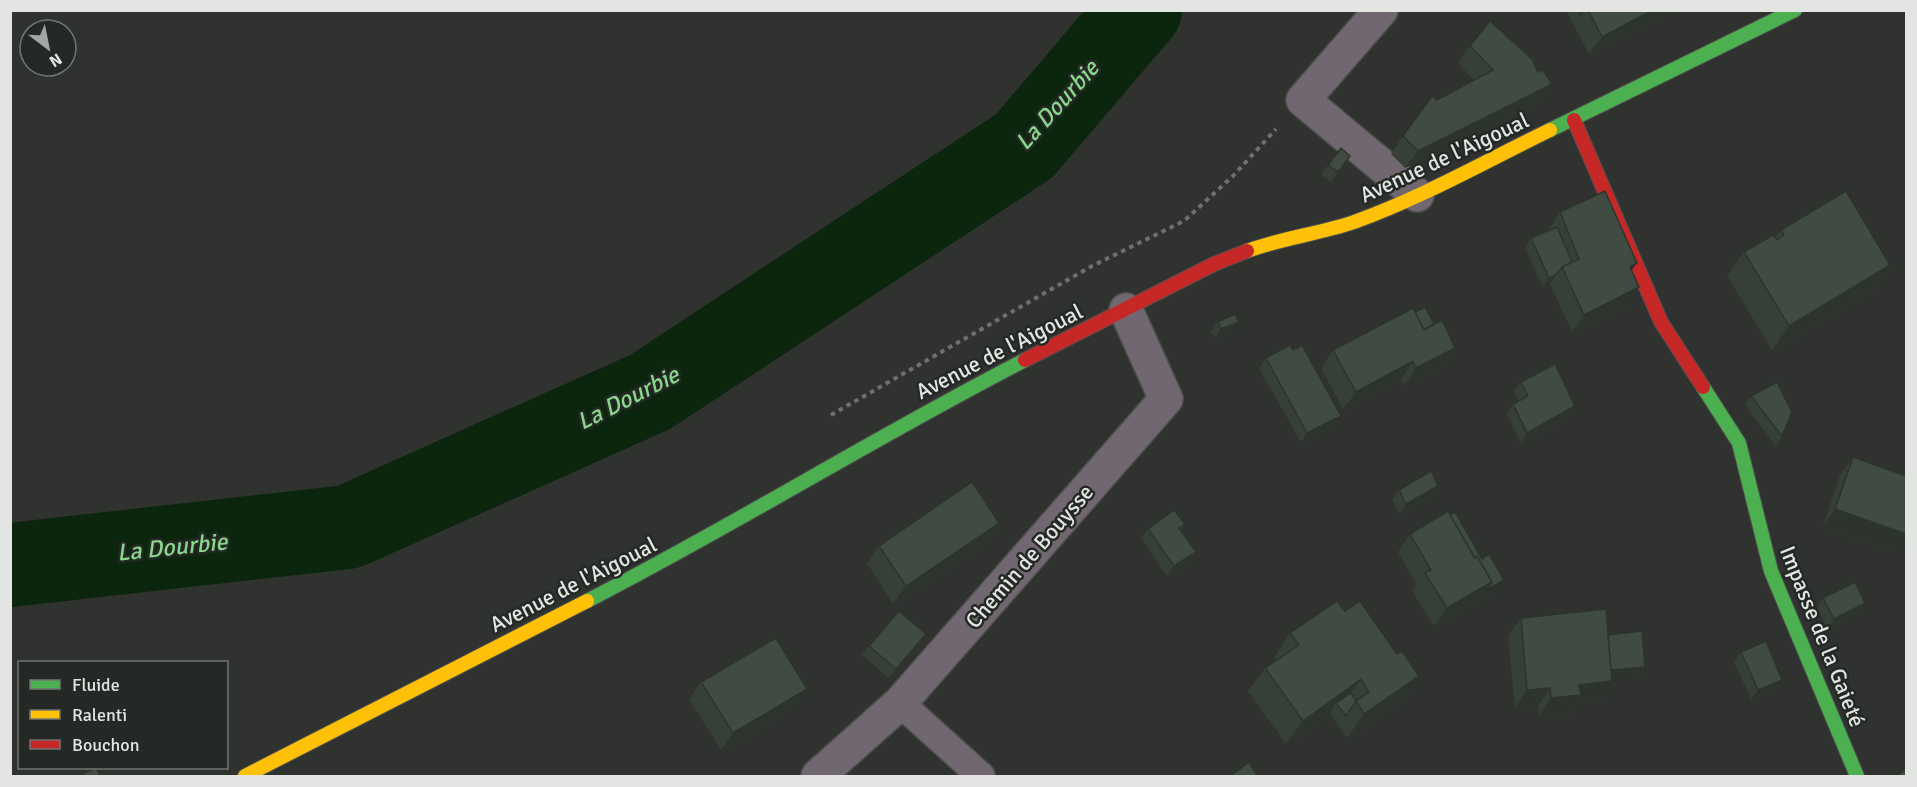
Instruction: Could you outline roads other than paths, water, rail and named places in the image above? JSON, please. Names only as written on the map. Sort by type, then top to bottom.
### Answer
[{"type":"main road","name":"Avenue de l'Aigoual","points":[[244,777],[684,550],[941,403],[1214,264],[1269,243],[1353,222],[1417,195],[1795,10]]},
{"type":"main road","name":"Impasse de la Gaieté","points":[[1574,120],[1661,322],[1740,444],[1771,571],[1857,777]]},
{"type":"street","points":[[1381,10],[1303,100],[1417,195]]},
{"type":"street","name":"Chemin de Bouysse","points":[[818,777],[900,703],[1166,399],[1126,310]]},
{"type":"lane","points":[[900,703],[981,777]]},
{"type":"waterway","name":"La Dourbie","points":[[10,565],[348,527],[650,392],[1024,146],[1140,10]]}]
